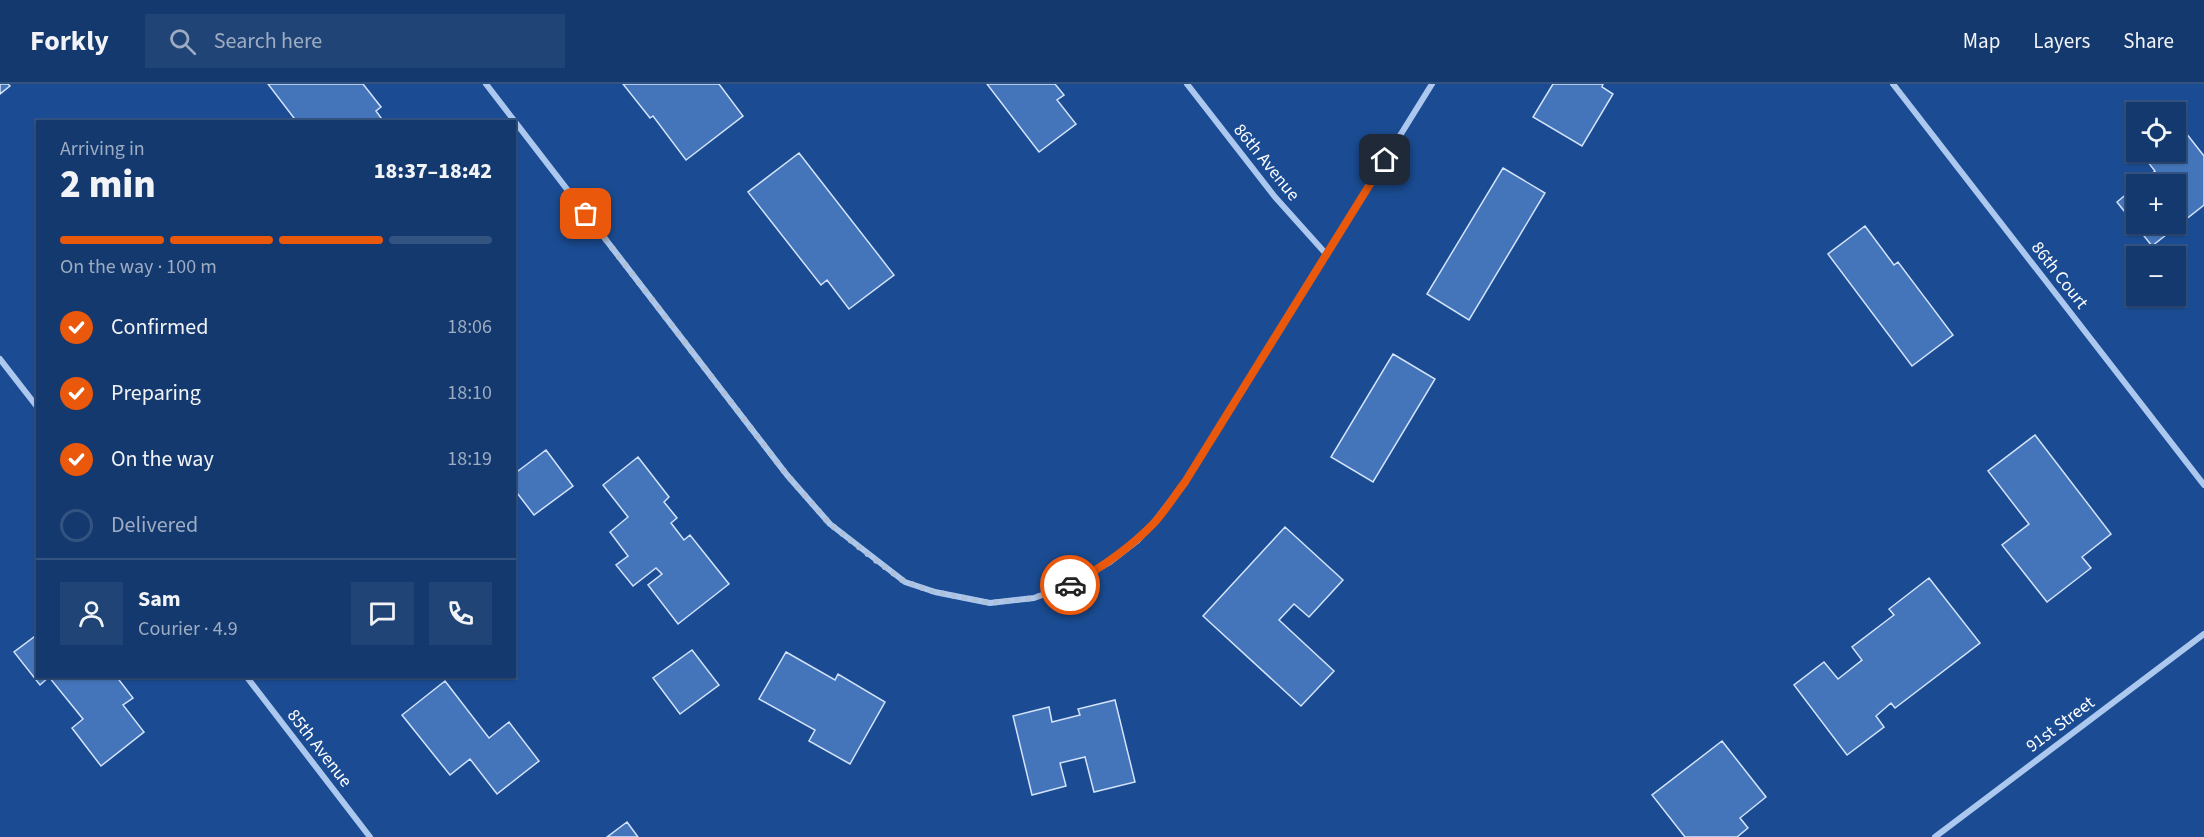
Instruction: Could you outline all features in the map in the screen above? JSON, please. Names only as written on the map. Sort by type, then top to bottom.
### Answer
[{"type":"street","points":[[486,84],[514,120]]},
{"type":"street","name":"86th Avenue","points":[[1187,84],[1275,197],[1327,255]]},
{"type":"street","points":[[516,123],[787,475],[830,524],[905,582],[935,592],[990,603],[1034,598],[1071,584],[1110,562],[1137,541],[1155,522],[1185,482],[1432,84]]},
{"type":"street","name":"86th Court","points":[[1893,84],[2204,485]]},
{"type":"street","points":[[0,359],[36,405]]},
{"type":"street","name":"91st Street","points":[[1935,837],[2204,634]]},
{"type":"street","name":"85th Avenue","points":[[248,678],[370,837]]},
{"type":"building","points":[[0,84],[8,84],[10,86],[0,94]]},
{"type":"building","points":[[268,84],[363,84],[381,107],[376,111],[383,120],[295,120]]},
{"type":"building","points":[[623,84],[719,84],[743,116],[686,160],[653,116],[650,118]]},
{"type":"building","points":[[987,84],[1055,84],[1064,95],[1057,100],[1076,124],[1039,152]]},
{"type":"building","points":[[1553,84],[1603,84],[1602,87],[1613,94],[1582,146],[1533,117]]},
{"type":"building","points":[[2186,133],[2204,156],[2204,205],[2186,219],[2186,174],[2151,174],[2155,171],[2148,162],[2186,162]]},
{"type":"building","points":[[799,153],[894,275],[849,309],[827,280],[821,285],[748,192]]},
{"type":"building","points":[[1503,168],[1545,193],[1469,320],[1427,294]]},
{"type":"building","points":[[2126,194],[2126,213],[2117,202]]},
{"type":"building","points":[[1865,226],[1894,265],[1898,262],[1953,335],[1912,366],[1828,254]]},
{"type":"building","points":[[2142,234],[2167,234],[2152,246]]},
{"type":"building","points":[[1393,354],[1435,379],[1373,482],[1331,457]]},
{"type":"building","points":[[2035,435],[2111,534],[2082,557],[2091,568],[2047,602],[2002,545],[2029,524],[1988,471]]},
{"type":"building","points":[[546,450],[573,486],[534,515],[516,492],[516,472]]},
{"type":"building","points":[[638,457],[669,497],[664,502],[677,518],[671,523],[684,540],[690,535],[729,584],[678,624],[648,585],[662,574],[656,568],[633,586],[616,565],[628,556],[610,532],[628,517],[603,485]]},
{"type":"building","points":[[1285,527],[1343,580],[1309,617],[1294,604],[1279,620],[1334,671],[1301,706],[1203,616]]},
{"type":"building","points":[[1929,578],[1980,643],[1895,708],[1891,703],[1876,716],[1884,727],[1847,755],[1794,685],[1824,662],[1838,679],[1862,660],[1852,647],[1894,615],[1889,609]]},
{"type":"building","points":[[36,636],[36,678],[48,678],[40,685],[14,652]]},
{"type":"building","points":[[692,650],[719,685],[680,714],[653,678]]},
{"type":"building","points":[[786,652],[835,680],[838,674],[885,702],[850,764],[809,741],[815,730],[759,699]]},
{"type":"building","points":[[50,678],[118,678],[133,698],[123,705],[144,732],[101,766],[72,728],[83,719]]},
{"type":"building","points":[[445,681],[489,738],[509,722],[539,761],[497,794],[470,759],[450,775],[402,715]]},
{"type":"building","points":[[1115,700],[1135,782],[1094,792],[1085,757],[1060,763],[1066,786],[1032,795],[1013,716],[1049,707],[1052,722],[1080,715],[1078,709]]},
{"type":"building","points":[[1722,741],[1766,797],[1740,818],[1748,828],[1737,837],[1685,837],[1652,795]]},
{"type":"building","points":[[627,822],[638,837],[607,837]]},
{"type":"way so far","points":[[586,214],[787,475],[830,524],[870,556],[905,582],[935,592],[990,603],[1034,598],[1070,585]]},
{"type":"route","points":[[1070,585],[1110,562],[1137,541],[1155,522],[1185,482],[1385,160]]}]
